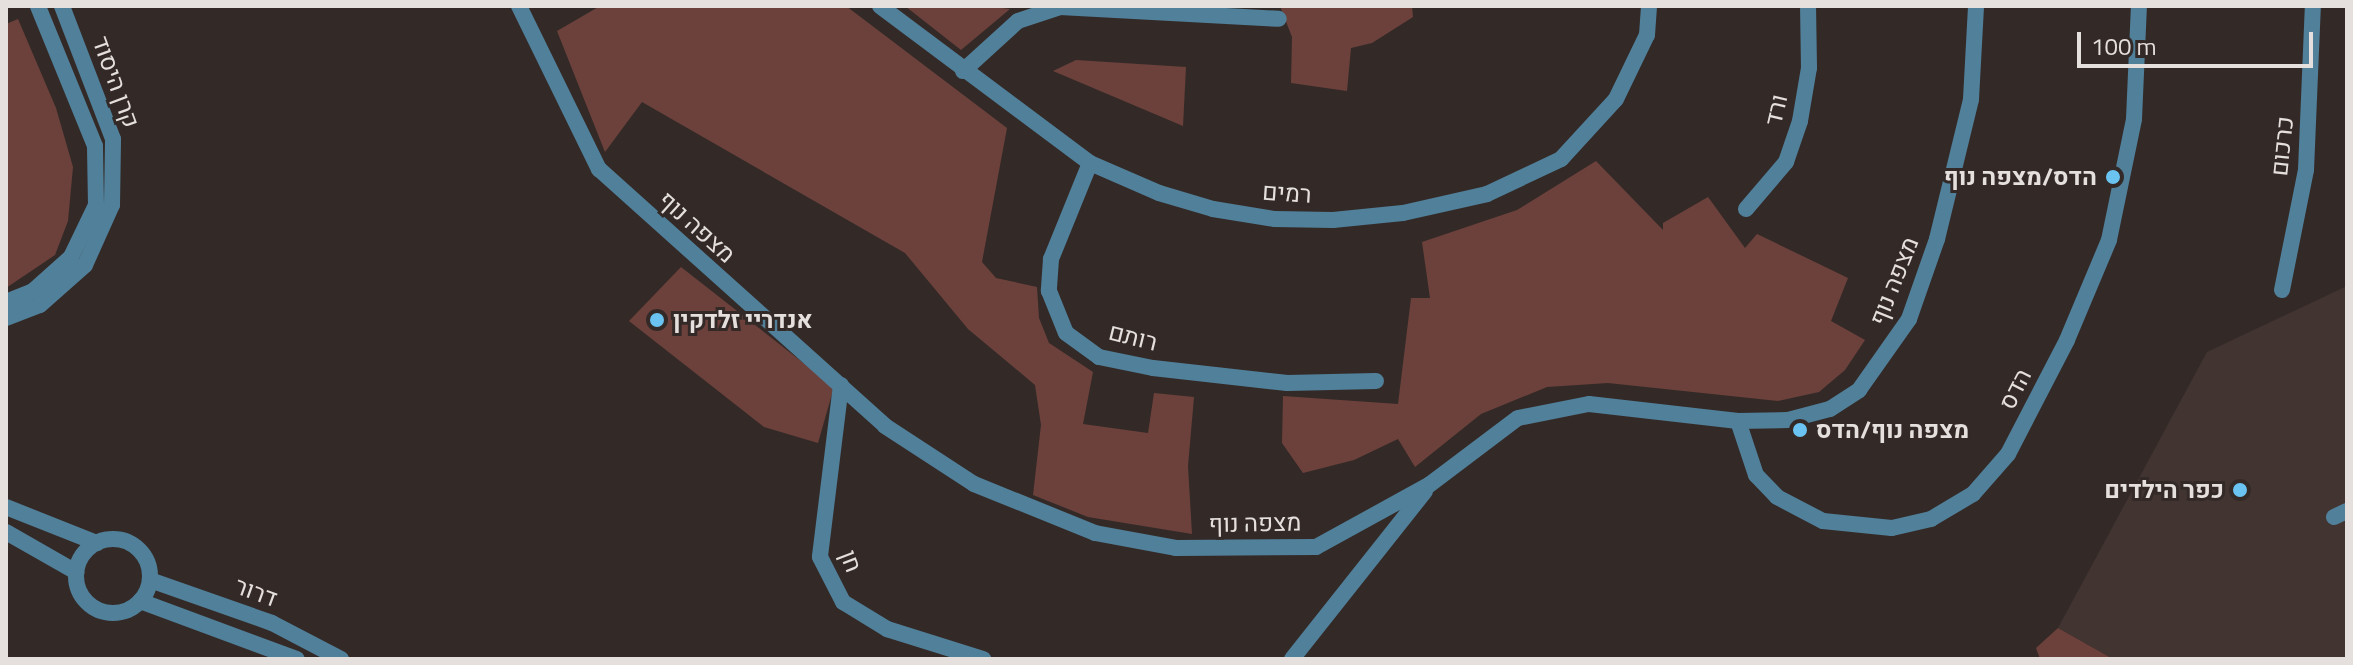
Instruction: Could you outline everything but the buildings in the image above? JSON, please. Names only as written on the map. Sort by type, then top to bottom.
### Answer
[{"type":"street","name":"קרן היסוד","points":[[6,302],[33,291],[71,257],[96,205],[95,146],[38,6]]},
{"type":"street","name":"קרן היסוד","points":[[6,318],[40,305],[85,265],[112,205],[113,139],[62,6]]},
{"type":"street","name":"מצפה נוף","points":[[519,6],[599,169],[885,426],[974,484],[1095,533],[1176,548],[1316,547],[1429,485],[1518,418],[1589,404],[1738,421],[1788,420],[1830,409],[1859,390],[1882,365],[1909,319],[1956,177],[1971,99],[1976,6]]},
{"type":"street","name":"רמים","points":[[880,6],[1090,163],[1159,193],[1275,219],[1403,213],[1487,194],[1561,159],[1616,99],[1647,35],[1649,6]]},
{"type":"street","name":"ורד","points":[[1746,209],[1786,162],[1800,121],[1809,68],[1808,6]]},
{"type":"street","name":"הדס","points":[[1738,421],[1756,475],[1777,497],[1823,521],[1892,528],[1931,519],[1973,494],[2008,454],[2067,340],[2109,240],[2134,119],[2139,6]]},
{"type":"street","name":"כרכום","points":[[2282,290],[2306,170],[2313,6]]},
{"type":"street","points":[[963,71],[1018,21],[1060,7],[1279,19]]},
{"type":"street","name":"רותם","points":[[1090,163],[1051,259],[1049,291],[1066,333],[1099,357],[1153,368],[1287,383],[1376,381]]},
{"type":"street","name":"חן","points":[[841,385],[820,557],[843,602],[887,629],[983,659]]},
{"type":"street","points":[[1292,659],[1429,485]]},
{"type":"street","points":[[6,507],[97,543]]},
{"type":"street","points":[[6,532],[76,572]]},
{"type":"street","points":[[117,539],[131,543],[149,565],[150,580],[140,601],[124,611],[95,608],[78,586],[76,572],[81,558],[97,543],[117,539]]},
{"type":"street","name":"דרור","points":[[150,580],[272,623],[341,659]]},
{"type":"street","name":"דרור","points":[[140,601],[297,659]]},
{"type":"shaded area","points":[[600,6],[846,6],[1007,128],[982,262],[996,278],[1037,287],[1039,318],[1049,343],[1093,372],[1083,424],[1148,433],[1154,393],[1194,397],[1188,466],[1192,534],[1088,517],[1033,495],[1041,425],[1035,385],[968,329],[905,253],[642,102],[605,152],[557,31]]},
{"type":"shaded area","points":[[905,6],[985,6],[1010,9],[961,50]]},
{"type":"shaded area","points":[[1280,6],[1412,6],[1413,17],[1372,43],[1351,48],[1347,91],[1291,83],[1292,37]]},
{"type":"shaded area","points":[[18,19],[56,108],[73,167],[68,221],[55,255],[6,288],[6,24]]},
{"type":"shaded area","points":[[1076,60],[1186,67],[1183,126],[1053,71]]},
{"type":"shaded area","points":[[1596,161],[1663,230],[1663,223],[1708,197],[1745,248],[1757,234],[1848,278],[1831,321],[1865,340],[1845,370],[1819,392],[1778,401],[1608,383],[1547,387],[1481,414],[1415,467],[1398,439],[1354,460],[1303,473],[1282,443],[1283,396],[1398,404],[1411,298],[1430,298],[1422,242],[1517,210]]},
{"type":"shaded area","points":[[681,267],[834,387],[818,443],[764,427],[629,321]]},
{"type":"shaded area","name":"כפר הילדים","points":[[2347,286],[2347,659],[2113,659],[2058,628],[2207,352]]},
{"type":"shaded area","points":[[2058,628],[2113,659],[2040,659],[2036,648]]},
{"type":"place","name":"הדס/מצפה נוף","points":[[2113,177]]},
{"type":"place","name":"אנדריי זלדקין","points":[[657,320]]},
{"type":"place","name":"מצפה נוף/הדס","points":[[1800,430]]},
{"type":"place","name":"כפר הילדים","points":[[2240,490]]}]
